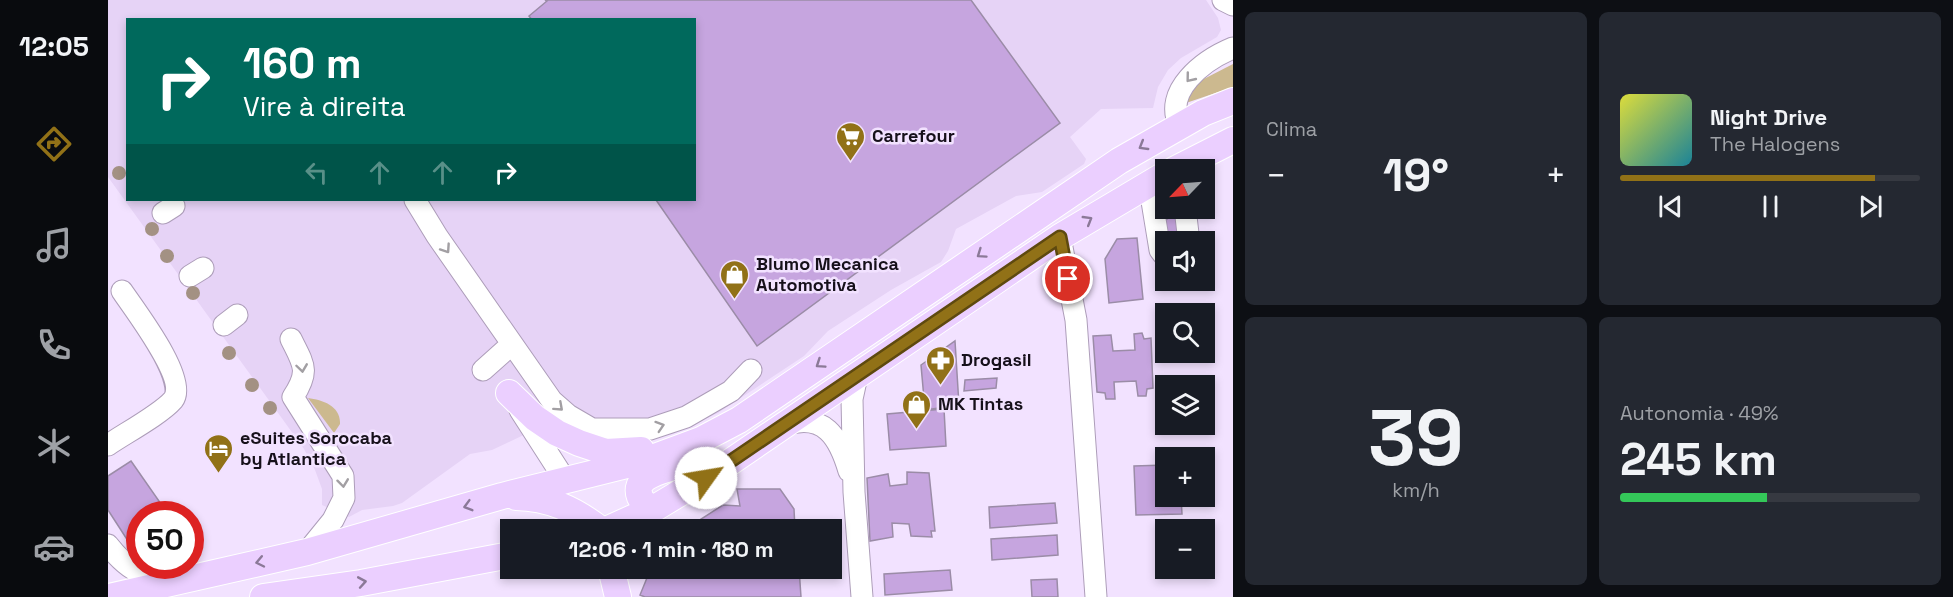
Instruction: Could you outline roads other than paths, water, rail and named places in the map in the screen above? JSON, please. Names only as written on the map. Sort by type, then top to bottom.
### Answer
[{"type":"main road","points":[[655,508],[647,506],[642,501],[639,492],[640,483],[646,477],[686,462],[739,420],[1114,164],[1180,126],[1233,101]]},
{"type":"main road","points":[[1197,159],[1233,140]]},
{"type":"main road","points":[[629,519],[655,508],[723,467],[1060,237],[1155,182]]},
{"type":"main road","points":[[509,393],[535,418],[557,433],[606,452],[680,448]]},
{"type":"main road","points":[[109,597],[307,552],[502,496],[647,460],[701,440],[739,420]]},
{"type":"main road","points":[[565,480],[595,519]]},
{"type":"main road","points":[[502,496],[536,497],[576,512],[586,519]]},
{"type":"main road","points":[[263,597],[361,583],[500,557]]},
{"type":"main road","points":[[614,579],[618,597]]},
{"type":"street","points":[[1223,0],[1233,5]]},
{"type":"street","points":[[1180,126],[1176,118],[1176,96],[1201,66],[1233,48]]},
{"type":"street","points":[[416,201],[424,217],[552,401],[568,415],[592,429],[650,429],[686,417],[731,391],[751,370]]},
{"type":"street","points":[[1060,237],[1076,320],[1096,597]]},
{"type":"street","points":[[108,445],[161,410],[176,393],[176,384],[157,343],[122,291]]},
{"type":"street","points":[[291,339],[305,372],[303,382],[293,397],[344,476],[344,498],[333,520],[307,552]]},
{"type":"street","points":[[483,370],[512,344]]},
{"type":"street","points":[[857,376],[852,399],[854,492],[862,597]]},
{"type":"street","points":[[509,393],[565,480]]},
{"type":"street","points":[[785,425],[806,420],[821,424],[833,434],[843,452],[854,492]]},
{"type":"street","points":[[108,544],[120,560],[134,570],[148,577],[168,582]]},
{"type":"place","name":"Carrefour","points":[[851,162]]},
{"type":"place","name":"Blumo Mecanica Automotiva","points":[[735,300]]},
{"type":"place","name":"Drogasil","points":[[940,386]]},
{"type":"place","name":"MK Tintas","points":[[917,430]]},
{"type":"place","name":"eSuites Sorocaba by Atlantica","points":[[219,474]]}]
